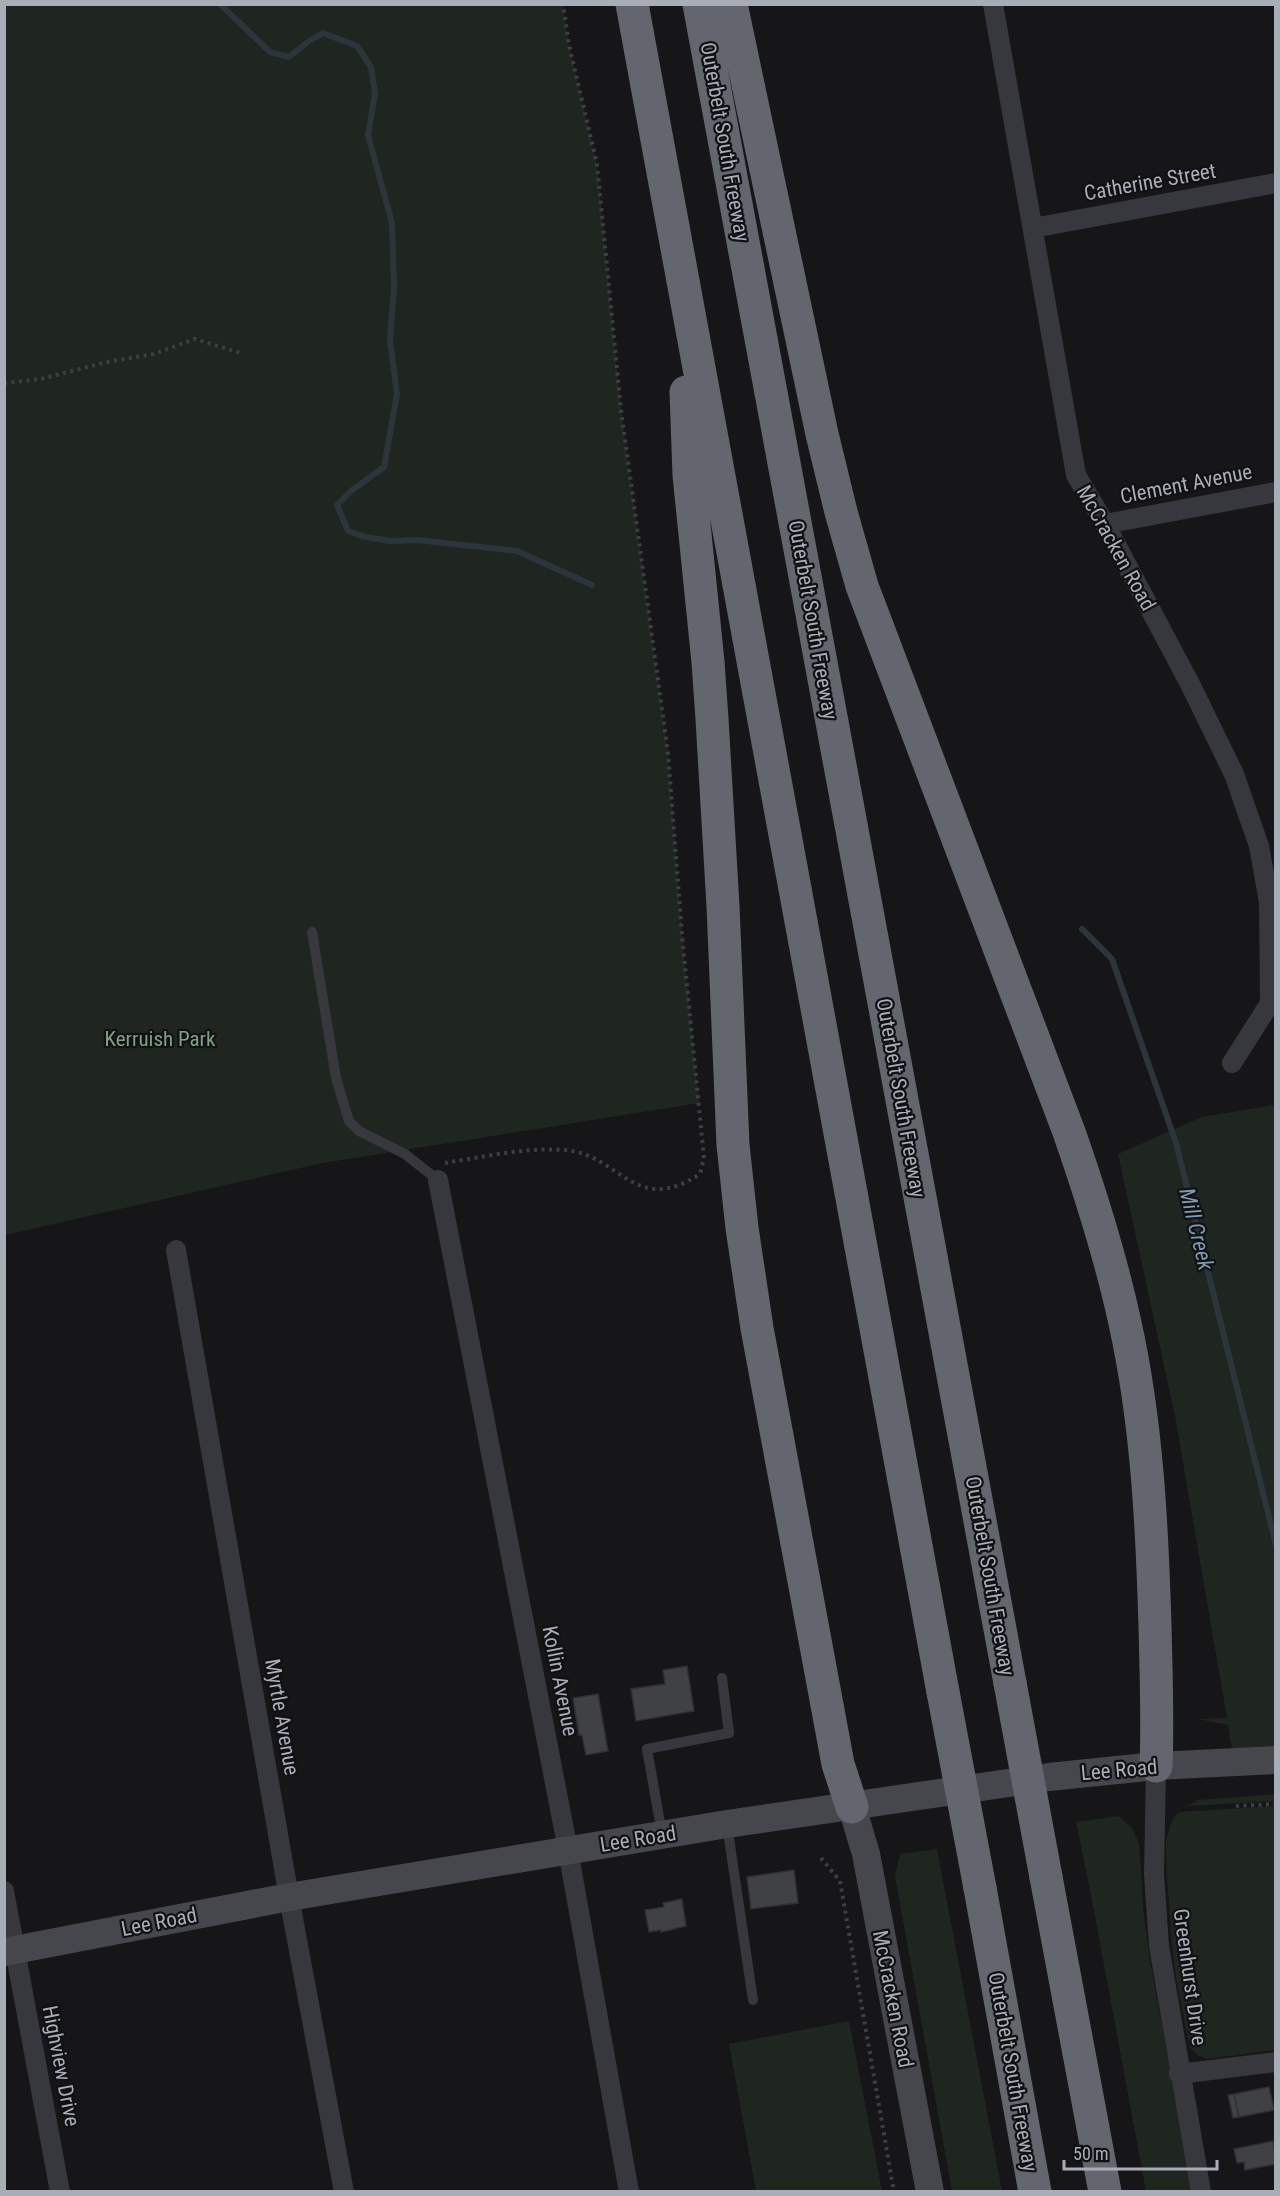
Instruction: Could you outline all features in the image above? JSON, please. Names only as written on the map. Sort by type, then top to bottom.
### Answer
[{"type":"highway","name":"Outerbelt South Freeway","points":[[632,4],[1035,2192]]},
{"type":"highway","name":"Outerbelt South Freeway","points":[[699,4],[1105,2192]]},
{"type":"highway","points":[[731,4],[819,423],[859,576],[875,625],[1069,1132],[1096,1213],[1117,1289],[1133,1366],[1149,1491],[1157,1698],[1156,1766]]},
{"type":"highway","points":[[683,285],[688,475],[710,684],[723,906],[733,1145],[740,1218],[759,1339],[838,1764],[852,1807]]},
{"type":"main road","name":"Lee Road","points":[[10,1951],[289,1897],[727,1824],[1049,1777],[1156,1766],[1275,1760]]},
{"type":"main road","name":"McCracken Road","points":[[852,1807],[866,1854],[930,2192]]},
{"type":"street","name":"McCracken Road","points":[[993,4],[1076,475],[1105,524],[1190,684],[1234,774],[1259,846],[1269,902],[1270,1003],[1232,1063]]},
{"type":"street","name":"Catherine Street","points":[[1032,228],[1275,183]]},
{"type":"street","name":"Clement Avenue","points":[[1105,524],[1275,492]]},
{"type":"street","name":"Kollin Avenue","points":[[438,1180],[568,1850],[629,2192]]},
{"type":"street","name":"Myrtle Avenue","points":[[176,1250],[289,1897],[344,2192]]},
{"type":"street","name":"Greenhurst Drive","points":[[1156,1766],[1154,1838],[1159,1946],[1179,2074],[1201,2192]]},
{"type":"street","name":"Highview Drive","points":[[4,1891],[10,1951],[60,2192]]},
{"type":"street","points":[[1179,2074],[1275,2062]]},
{"type":"lane","points":[[312,932],[336,1078],[349,1121],[359,1131],[405,1154],[438,1180]]},
{"type":"lane","points":[[662,1835],[647,1749],[729,1733],[722,1678]]},
{"type":"lane","points":[[727,1824],[753,2000]]},
{"type":"path","points":[[420,1167],[514,1152],[566,1150],[591,1157],[639,1187],[656,1189],[684,1185],[700,1174],[704,1158],[682,935],[668,753],[621,410],[597,164],[569,45],[563,4]]},
{"type":"path","points":[[4,383],[41,379],[107,362],[154,354],[195,339],[241,353]]},
{"type":"path","points":[[1236,1806],[1275,1804]]},
{"type":"path","points":[[821,1858],[840,1881],[894,2192]]},
{"type":"green space","name":"Kerruish Park","points":[[4,5],[563,5],[569,45],[597,164],[621,410],[668,753],[682,935],[699,1103],[323,1163],[5,1235]]},
{"type":"green space","points":[[1275,1105],[1275,1760],[1234,1762],[1228,1725],[1198,1719],[1227,1718],[1175,1416],[1118,1154],[1202,1117]]},
{"type":"green space","points":[[1275,1794],[1275,1801],[1186,1806],[1199,1800]]},
{"type":"green space","points":[[1275,1806],[1275,2050],[1206,2059],[1190,2048],[1177,1985],[1166,1863],[1166,1842],[1170,1826],[1173,1818],[1179,1812]]},
{"type":"green space","points":[[1119,1816],[1132,1828],[1139,1843],[1144,1917],[1150,1960],[1192,2191],[1146,2191],[1076,1822]]},
{"type":"green space","points":[[937,1849],[1002,2191],[952,2191],[895,1876],[900,1854]]},
{"type":"green space","points":[[849,2021],[882,2191],[756,2191],[729,2044]]},
{"type":"building","points":[[687,1666],[694,1711],[636,1721],[631,1689],[665,1684],[663,1670]]},
{"type":"building","points":[[598,1694],[608,1751],[586,1755],[582,1735],[579,1735],[573,1698]]},
{"type":"building","points":[[794,1870],[798,1903],[751,1909],[747,1877]]},
{"type":"building","points":[[682,1899],[686,1926],[661,1932],[661,1930],[649,1932],[645,1910],[664,1907],[663,1903]]},
{"type":"building","points":[[1269,2087],[1274,2110],[1239,2117],[1234,2094]]},
{"type":"building","points":[[1234,2094],[1239,2117],[1233,2118],[1228,2095]]},
{"type":"building","points":[[1273,2141],[1276,2164],[1245,2170],[1244,2162],[1237,2163],[1234,2149]]},
{"type":"waterway","points":[[220,4],[270,52],[289,57],[323,33],[357,46],[371,67],[375,94],[368,135],[392,223],[394,286],[390,340],[397,394],[384,467],[351,491],[337,505],[348,531],[365,537],[391,541],[417,540],[517,551],[592,585]]},
{"type":"waterway","name":"Mill Creek","points":[[1082,929],[1112,959],[1176,1143],[1276,1545]]}]
